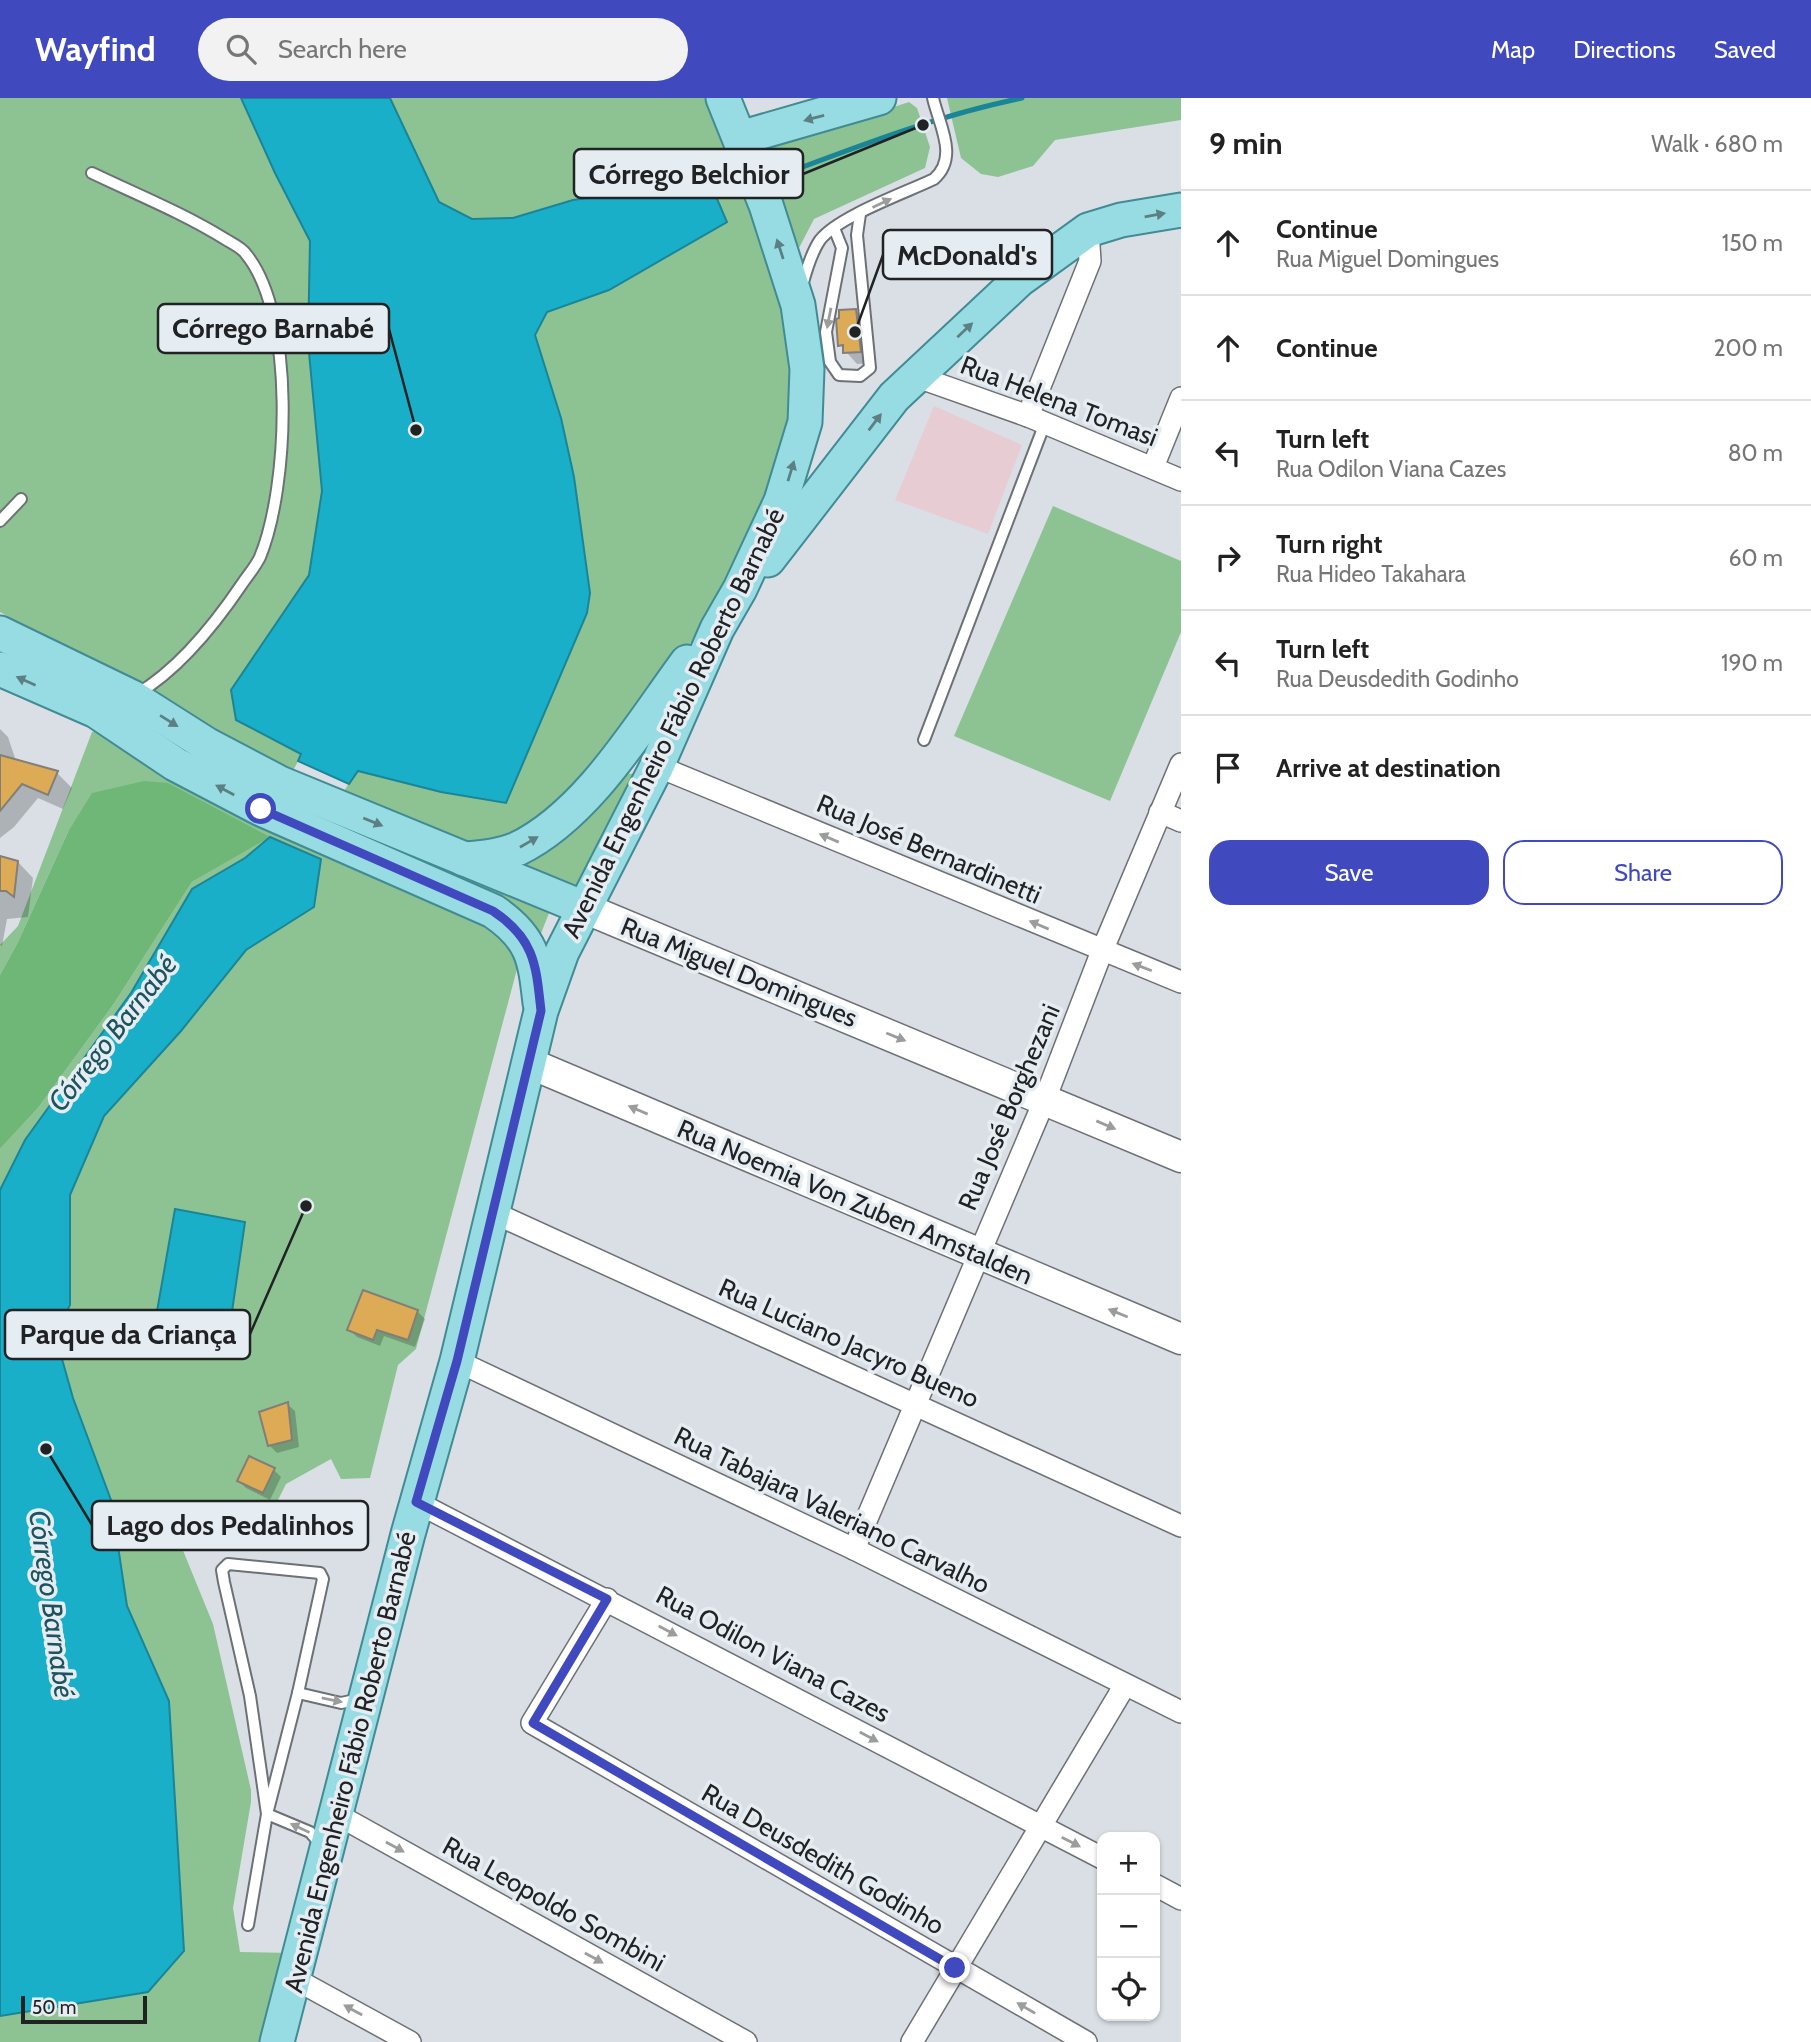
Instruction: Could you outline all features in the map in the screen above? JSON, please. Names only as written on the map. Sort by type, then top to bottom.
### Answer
[{"type":"main road","name":"Avenida Engenheiro Fábio Roberto Barnabé","points":[[277,2039],[295,1979],[416,1502],[457,1361],[541,1011],[562,952],[657,766],[717,629],[740,589],[781,500],[805,422],[807,369],[797,305],[766,205],[723,98]]},
{"type":"main road","points":[[740,138],[864,101]]},
{"type":"main road","points":[[740,589],[776,551],[894,397],[1086,222],[1121,220],[1181,210]]},
{"type":"main road","points":[[464,859],[486,858],[515,850],[548,831],[579,803],[686,663],[717,629]]},
{"type":"main road","name":"Rua Miguel Domingues","points":[[0,633],[132,697],[206,744],[280,783],[1181,1157]]},
{"type":"main road","points":[[0,670],[96,711],[175,764],[261,809],[493,911],[520,933],[536,962],[541,1011]]},
{"type":"main road","name":"Rua Noemia Von Zuben Amstalden","points":[[529,1063],[977,1255],[1181,1339]]},
{"type":"street","points":[[1037,419],[1090,261],[1086,222]]},
{"type":"street","name":"Rua Helena Tomasi","points":[[915,376],[1037,419],[1181,480]]},
{"type":"street","points":[[1153,467],[1181,398]]},
{"type":"street","name":"Rua José Borghezani","points":[[854,1549],[1045,1099],[1102,951],[1181,764]]},
{"type":"street","name":"Rua José Bernardinetti","points":[[657,766],[1181,982]]},
{"type":"street","points":[[1160,812],[1181,821]]},
{"type":"street","name":"Rua Luciano Jacyro Bueno","points":[[492,1212],[1181,1526]]},
{"type":"street","name":"Rua Tabajara Valeriano Carvalho","points":[[457,1361],[854,1549],[1181,1712]]},
{"type":"street","name":"Rua Odilon Viana Cazes","points":[[416,1502],[1097,1855]]},
{"type":"street","name":"Rua Deusdedith Godinho","points":[[607,1599],[533,1723],[1086,2042]]},
{"type":"street","points":[[912,2042],[1125,1685]]},
{"type":"street","name":"Rua Leopoldo Sombini","points":[[336,1814],[746,2042]]},
{"type":"street","points":[[1160,1888],[1181,1899]]},
{"type":"street","points":[[295,1979],[410,2042]]},
{"type":"lane","points":[[797,305],[812,256],[819,242],[834,228],[942,173],[947,148],[934,100]]},
{"type":"lane","points":[[92,173],[209,229],[246,252],[267,290],[279,351],[283,414],[275,507],[259,559],[215,624],[155,683],[132,697]]},
{"type":"lane","points":[[834,228],[842,248],[826,332],[830,362],[839,374],[860,376],[870,368],[858,235],[860,214]]},
{"type":"lane","points":[[924,740],[1037,419]]},
{"type":"lane","points":[[0,521],[21,499]]},
{"type":"lane","points":[[248,1925],[267,1814],[298,1693],[323,1579],[320,1573],[228,1564],[222,1570],[250,1696],[267,1814]]},
{"type":"lane","points":[[298,1693],[341,1703],[365,1698]]},
{"type":"lane","points":[[267,1814],[310,1832],[326,1851]]},
{"type":"shaded area","points":[[934,406],[1022,445],[988,534],[895,500]]},
{"type":"green space","points":[[0,98],[241,98],[310,241],[308,342],[322,491],[309,575],[231,690],[236,720],[302,754],[290,776],[0,612]]},
{"type":"green space","points":[[390,98],[705,98],[754,220],[779,300],[788,349],[793,397],[781,461],[761,523],[691,642],[592,771],[531,828],[474,849],[341,796],[357,770],[441,792],[506,803],[587,613],[590,593],[574,477],[561,418],[535,335],[546,312],[609,290],[726,221],[573,200],[513,218],[472,219],[439,202]]},
{"type":"green space","points":[[947,98],[1181,98],[1181,120],[1055,140],[1033,166],[998,177],[981,174],[961,158]]},
{"type":"green space","points":[[909,102],[917,108],[930,147],[925,168],[814,219],[799,248],[761,150]]},
{"type":"green space","points":[[1053,506],[1181,561],[1181,632],[1110,801],[954,736]]},
{"type":"green space","points":[[133,712],[551,908],[538,941],[207,773]]},
{"type":"green space","points":[[106,730],[496,923],[521,954],[416,1349],[398,1365],[370,1478],[341,1479],[331,1459],[286,1484],[258,1540],[177,1536],[162,1527],[182,1548],[213,1624],[251,1790],[233,1908],[240,1952],[291,1953],[262,2042],[0,2042],[0,1149],[38,1108],[113,1005],[192,882],[269,837],[68,832],[0,975],[0,945],[18,926],[92,732]]},
{"type":"green space","points":[[617,773],[636,774],[575,889],[512,866]]},
{"type":"green space","points":[[144,781],[168,783],[270,837],[192,882],[113,1005],[38,1108],[0,1149],[0,975],[68,832],[92,793]]},
{"type":"water","points":[[241,98],[390,98],[439,202],[472,219],[513,218],[573,200],[709,180],[727,222],[609,290],[547,312],[535,335],[561,418],[574,477],[590,593],[587,613],[506,803],[441,792],[358,771],[349,784],[298,761],[301,754],[236,720],[231,690],[309,575],[322,491],[308,342],[310,241]]},
{"type":"water","points":[[270,837],[321,859],[314,907],[246,950],[181,1031],[104,1116],[70,1195],[70,1305],[55,1334],[73,1398],[111,1500],[127,1606],[169,1701],[184,1951],[148,1992],[0,2016],[0,1190],[25,1140],[131,993],[192,889],[245,858]]},
{"type":"water","points":[[175,1209],[245,1222],[227,1346],[153,1334]]},
{"type":"building","points":[[856,309],[861,352],[843,353],[843,345],[838,346],[836,319],[839,318],[839,310]]},
{"type":"building","points":[[0,755],[58,771],[48,795],[22,784],[0,811]]},
{"type":"building","points":[[0,856],[18,861],[14,897],[6,891],[0,891]]},
{"type":"building","points":[[363,1290],[418,1310],[408,1340],[377,1330],[373,1340],[347,1330]]},
{"type":"building","points":[[288,1402],[292,1440],[268,1446],[259,1412]]},
{"type":"building","points":[[249,1456],[275,1468],[263,1493],[237,1481]]},
{"type":"waterway","points":[[776,177],[928,123],[1022,98]]},
{"type":"place","name":"Córrego Belchior","points":[[923,125]]},
{"type":"place","name":"McDonald's","points":[[855,332]]},
{"type":"place","name":"Córrego Barnabé","points":[[416,430]]},
{"type":"place","name":"Parque da Criança","points":[[306,1206]]},
{"type":"place","name":"Lago dos Pedalinhos","points":[[46,1449]]},
{"type":"route","points":[[261,809],[493,911],[520,933],[536,962],[541,1011],[457,1361],[416,1502],[607,1599],[533,1723],[955,1968]]}]
